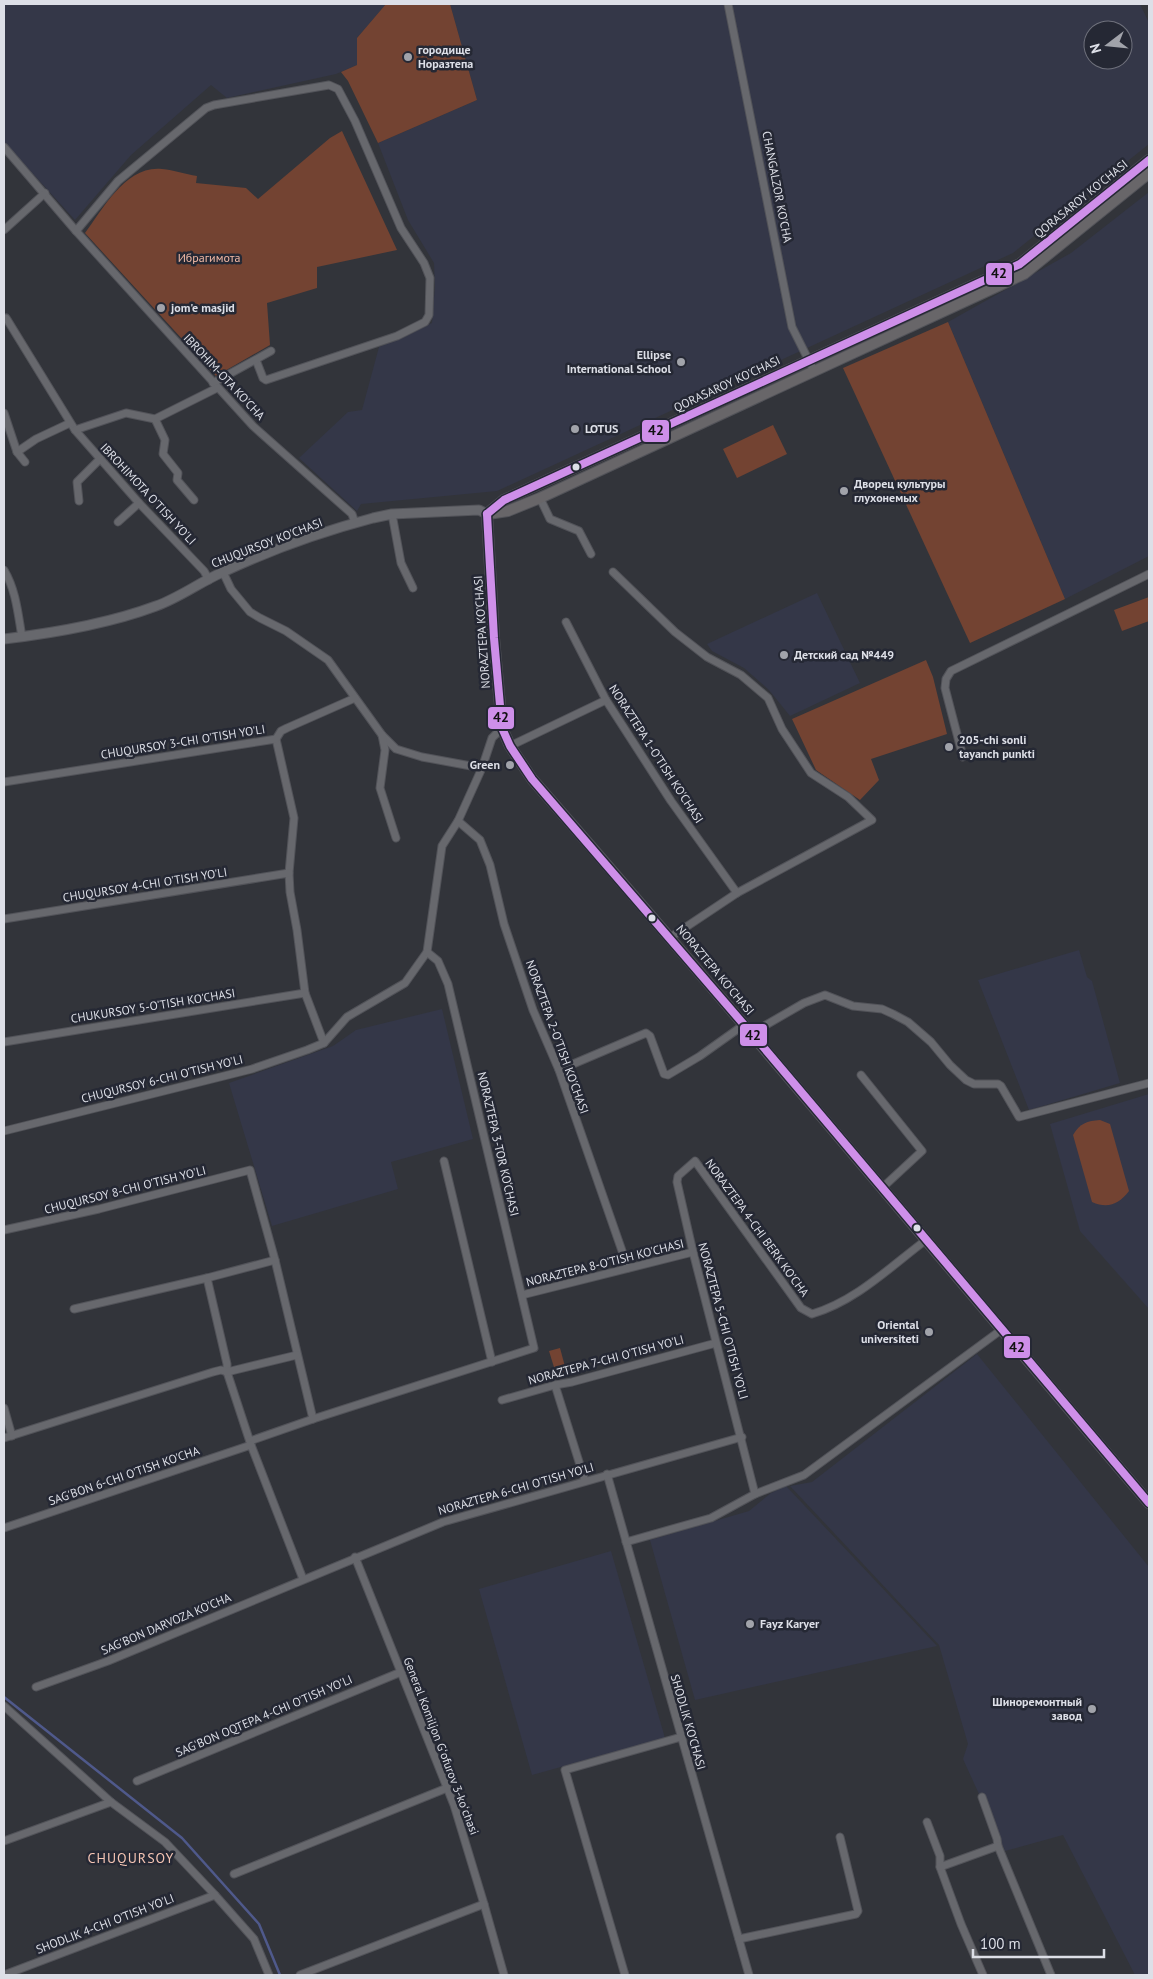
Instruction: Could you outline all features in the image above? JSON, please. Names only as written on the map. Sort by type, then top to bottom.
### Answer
[{"type":"main road","name":"QORASAROY KO'CHASI","points":[[487,514],[504,500],[1020,264],[1149,160]]},
{"type":"main road","name":"QORASAROY KO'CHASI","points":[[487,514],[508,511],[540,498],[1024,274],[1149,173]]},
{"type":"main road","name":"NORAZTEPA KO'CHASI","points":[[487,514],[494,638],[502,728],[510,746],[532,778],[671,937],[1149,1503]]},
{"type":"street","name":"CHANGALZOR KO'CHA","points":[[728,4],[792,327],[814,371]]},
{"type":"street","points":[[76,231],[118,181],[210,106],[329,85],[338,89],[355,121],[401,228],[424,263],[430,278],[429,315],[425,322],[397,336],[266,380],[263,378],[256,360]]},
{"type":"street","name":"IBROHIM-OTA KO'CHA","points":[[4,147],[76,231],[215,386],[253,426],[352,514],[355,523]]},
{"type":"street","points":[[4,230],[45,194]]},
{"type":"street","name":"IBROHIMOTA O'TISH YO'LI","points":[[4,318],[8,321],[72,427],[139,503],[204,570],[209,580]]},
{"type":"street","points":[[18,452],[36,439],[72,427],[126,413],[155,419],[215,386],[271,351]]},
{"type":"street","points":[[4,413],[18,452],[25,462]]},
{"type":"street","points":[[155,419],[165,440],[162,454],[178,473],[177,480],[194,500]]},
{"type":"street","points":[[79,501],[77,482],[100,459]]},
{"type":"street","points":[[540,498],[550,519],[579,531],[591,554]]},
{"type":"street","points":[[118,522],[139,503]]},
{"type":"street","name":"CHUQURSOY KO'CHASI","points":[[4,639],[22,637],[136,613],[165,603],[223,572],[355,523],[392,514],[479,510],[487,514]]},
{"type":"street","points":[[392,514],[401,563],[413,588]]},
{"type":"street","points":[[4,570],[11,581],[22,637]]},
{"type":"street","points":[[223,572],[231,589],[250,612],[286,631],[328,660],[382,735],[396,748],[414,754],[482,768]]},
{"type":"street","points":[[613,572],[675,632],[707,657],[741,675],[768,698],[782,729],[811,773],[848,797],[872,820],[737,893],[671,937]]},
{"type":"street","points":[[963,757],[945,688],[946,679],[951,671],[1149,574]]},
{"type":"street","name":"NORAZTEPA 1-O'TISH KO'CHASI","points":[[566,622],[606,700],[671,801],[737,893]]},
{"type":"street","name":"CHUQURSOY 3-CHI O'TISH YO'LI","points":[[4,782],[276,739],[281,731],[355,698]]},
{"type":"street","points":[[510,746],[606,700]]},
{"type":"street","points":[[276,739],[294,818],[289,874],[290,892],[305,993],[324,1043],[347,1017],[405,983],[426,952],[442,846],[458,821],[482,768],[492,738],[502,728]]},
{"type":"street","points":[[382,735],[384,750],[380,788],[396,838]]},
{"type":"street","name":"NORAZTEPA 2-O'TISH KO'CHASI","points":[[458,821],[480,840],[490,865],[504,924],[533,1010],[559,1070],[628,1268]]},
{"type":"street","name":"CHUQURSOY 4-CHI O'TISH YO'LI","points":[[4,919],[289,874]]},
{"type":"street","name":"NORAZTEPA 3-TOR KO‘CHASI","points":[[426,952],[438,961],[448,984],[534,1348]]},
{"type":"street","name":"CHUKURSOY 5-O'TISH KO'CHASI","points":[[4,1042],[305,993]]},
{"type":"street","points":[[752,1033],[804,1003],[826,995],[853,1006],[882,1009],[908,1022],[931,1042],[950,1065],[966,1080],[974,1084],[998,1084],[1019,1117],[1149,1083]]},
{"type":"street","points":[[559,1070],[646,1033],[650,1036],[664,1074],[668,1075],[700,1056],[745,1024]]},
{"type":"street","name":"CHUQURSOY 6-CHI O'TISH YO'LI","points":[[4,1131],[252,1069],[324,1043]]},
{"type":"street","points":[[861,1075],[922,1151],[882,1188]]},
{"type":"street","points":[[444,1161],[492,1362]]},
{"type":"street","name":"NORAZTEPA 4-CHI BERK KO'CHA","points":[[695,1161],[801,1308],[812,1314],[833,1308],[850,1298],[926,1240]]},
{"type":"street","name":"NORAZTEPA 5-CHI O'TISH YO'LI","points":[[695,1161],[677,1179],[693,1252],[742,1437],[755,1494]]},
{"type":"street","name":"CHUQURSOY 8-CHI O'TISH YO'LI","points":[[4,1230],[99,1209],[250,1170],[274,1260]]},
{"type":"street","name":"NORAZTEPA 8-O'TISH KO'CHASI","points":[[522,1295],[693,1252]]},
{"type":"street","points":[[74,1309],[207,1278],[274,1260],[313,1419]]},
{"type":"street","points":[[207,1278],[227,1364],[227,1372],[250,1443],[303,1579]]},
{"type":"street","points":[[626,1542],[712,1518],[755,1494],[804,1475],[1001,1330]]},
{"type":"street","name":"NORAZTEPA 7-CHI O'TISH YO'LI","points":[[502,1400],[716,1343]]},
{"type":"street","name":"SAG'BON 6-CHI O'TISH KO'CHA","points":[[4,1528],[250,1443],[313,1419],[534,1348]]},
{"type":"street","points":[[4,1438],[213,1372],[221,1370],[227,1372],[297,1355]]},
{"type":"street","points":[[555,1385],[585,1481]]},
{"type":"street","points":[[4,1408],[12,1436]]},
{"type":"street","name":"NORAZTEPA 6-CHI O'TISH YO'LI","points":[[303,1579],[442,1522],[742,1437]]},
{"type":"street","name":"SHODLIK KO'CHASI","points":[[608,1474],[680,1737],[749,1975]]},
{"type":"street","name":"General Komiljon Gʻofurov 3-koʻchasi","points":[[355,1557],[447,1788],[484,1904],[504,1975]]},
{"type":"street","name":"SAG'BON DARVOZA KO'CHA","points":[[36,1687],[108,1661],[303,1579]]},
{"type":"street","name":"SAG'BON OQTEPA 4-CHI O'TISH YO'LI","points":[[137,1781],[401,1672]]},
{"type":"street","points":[[4,1706],[111,1802],[165,1842],[254,1939],[270,1975]]},
{"type":"street","points":[[625,1975],[565,1770],[680,1737]]},
{"type":"street","points":[[234,1874],[447,1788]]},
{"type":"street","points":[[982,1798],[998,1846],[1051,1975]]},
{"type":"street","points":[[4,1841],[111,1802]]},
{"type":"street","points":[[928,1822],[940,1856],[940,1867],[961,1924],[983,1975]]},
{"type":"street","points":[[739,1940],[856,1914],[858,1911],[840,1837]]},
{"type":"street","points":[[940,1867],[998,1846]]},
{"type":"street","name":"SHODLIK 4-CHI O'TISH YO'LI","points":[[4,1975],[215,1895]]},
{"type":"street","points":[[300,1975],[484,1904]]},
{"type":"shaded area","points":[[4,4],[386,4],[357,38],[357,65],[336,74],[227,98],[211,85],[131,155],[75,220],[4,142]]},
{"type":"shaded area","points":[[450,4],[1140,4],[1149,23],[1149,144],[1013,253],[497,491],[361,504],[357,511],[299,458],[348,412],[362,410],[379,347],[432,323],[435,286],[434,263],[408,220],[378,143],[477,100]]},
{"type":"shaded area","points":[[1149,192],[1149,556],[1065,599],[948,322],[1071,253]]},
{"type":"shaded area","name":"Детский сад №449","points":[[817,593],[860,683],[790,716],[769,690],[744,668],[712,651],[707,644]]},
{"type":"shaded area","points":[[1079,950],[1087,977],[1092,981],[1120,1083],[1029,1110],[978,980]]},
{"type":"shaded area","points":[[442,1009],[473,1139],[391,1162],[398,1189],[272,1226],[229,1083],[333,1046],[356,1030]]},
{"type":"shaded area","points":[[1149,1094],[1149,1309],[1080,1231],[1050,1124]]},
{"type":"shaded area","points":[[977,1354],[1149,1567],[1149,1975],[1135,1975],[1063,1835],[1005,1851],[963,1759],[968,1744],[939,1645],[790,1486],[812,1482]]},
{"type":"shaded area","points":[[786,1486],[937,1646],[695,1700],[650,1540],[749,1511],[771,1493]]},
{"type":"shaded area","points":[[611,1551],[665,1738],[532,1775],[479,1589]]},
{"type":"green space","points":[[386,4],[450,4],[477,100],[378,143],[348,81],[341,72],[357,65],[357,38]]},
{"type":"green space","name":"Ибрагимота","points":[[342,131],[397,250],[317,267],[317,288],[267,303],[270,345],[216,376],[85,233],[117,190],[137,174],[149,170],[175,171],[197,176],[196,183],[246,188],[258,199],[330,138]]},
{"type":"green space","points":[[948,322],[1065,599],[970,643],[843,368]]},
{"type":"green space","points":[[773,425],[787,454],[737,478],[723,449]]},
{"type":"green space","points":[[1149,597],[1149,621],[1122,631],[1114,610]]},
{"type":"green space","points":[[926,660],[933,677],[947,734],[871,759],[879,780],[860,800],[816,770],[792,719]]},
{"type":"green space","points":[[1100,1120],[1110,1124],[1129,1191],[1117,1202],[1108,1205],[1092,1202],[1073,1135],[1084,1123]]},
{"type":"green space","points":[[560,1348],[567,1374],[557,1377],[549,1351]]},
{"type":"waterway","points":[[4,1697],[182,1838],[259,1924],[280,1975]]},
{"type":"transit line","name":"42","points":[[487,514],[504,500],[1020,264],[1149,160]]},
{"type":"transit line","name":"42","points":[[487,514],[494,638],[502,728],[510,746],[532,779],[765,1049],[1149,1503]]},
{"type":"place","name":"городище Норазтепа","points":[[408,57]]},
{"type":"place","name":"jom'e masjid","points":[[161,308]]},
{"type":"place","name":"Ellipse International School","points":[[681,362]]},
{"type":"place","name":"LOTUS","points":[[575,429]]},
{"type":"place","name":"Дворец культуры глухонемых","points":[[844,491]]},
{"type":"place","name":"Детский сад №449","points":[[784,655]]},
{"type":"place","name":"205-chi sonli tayanch punkti","points":[[949,747]]},
{"type":"place","name":"Green","points":[[510,765]]},
{"type":"place","name":"Oriental universiteti","points":[[929,1332]]},
{"type":"place","name":"Fayz Karyer","points":[[750,1624]]},
{"type":"place","name":"Шиноремонтный завод","points":[[1092,1709]]},
{"type":"district","name":"CHUQURSOY","points":[[131,1858]]}]
